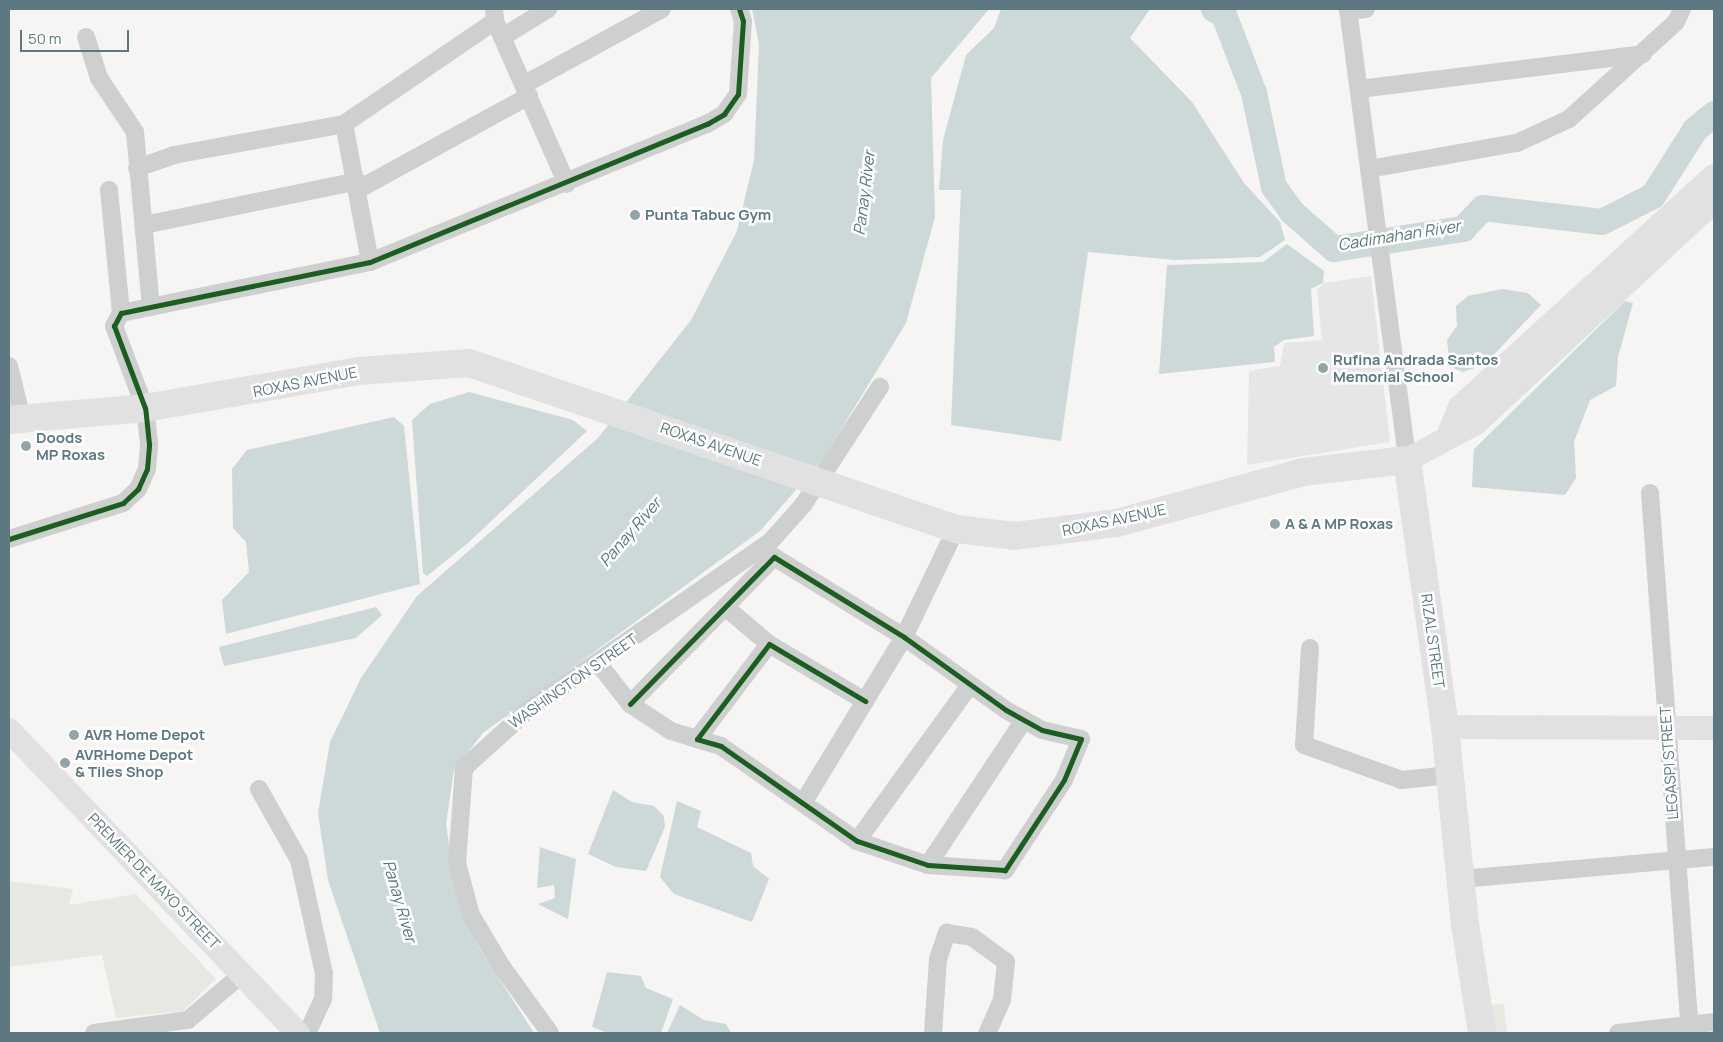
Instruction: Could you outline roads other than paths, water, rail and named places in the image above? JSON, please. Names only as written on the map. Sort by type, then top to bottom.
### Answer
[{"type":"main road","name":"ROXAS AVENUE","points":[[15,420],[145,408],[359,371],[437,363],[469,363],[507,372],[619,413],[956,529],[1014,536],[1066,532],[1117,523],[1303,472],[1407,460]]},
{"type":"main road","name":"RIZAL STREET","points":[[1407,460],[1445,727],[1461,879],[1482,1033]]},
{"type":"street","points":[[137,168],[174,155],[344,124],[498,22],[548,9]]},
{"type":"street","points":[[144,225],[358,185],[527,90],[662,9]]},
{"type":"street","points":[[121,314],[370,262],[567,184],[724,114],[738,94],[740,80],[743,22],[739,9]]},
{"type":"street","points":[[1348,10],[1366,9]]},
{"type":"street","points":[[1369,169],[1518,143],[1570,119],[1676,22],[1682,9]]},
{"type":"street","name":"RIZAL STREET","points":[[1348,10],[1369,169],[1376,250],[1407,460]]},
{"type":"street","points":[[498,22],[567,184]]},
{"type":"street","points":[[86,36],[99,78],[135,132],[151,307]]},
{"type":"street","points":[[1359,89],[1643,54]]},
{"type":"street","points":[[344,124],[358,185],[370,262]]},
{"type":"street","points":[[1450,434],[1460,407],[1714,176]]},
{"type":"street","points":[[9,539],[122,502],[138,489],[147,469],[145,408],[114,326],[121,314],[109,190]]},
{"type":"street","points":[[1407,460],[1430,451],[1450,434],[1476,423],[1714,201]]},
{"type":"street","points":[[9,366],[15,420]]},
{"type":"street","name":"WASHINGTON STREET","points":[[550,1033],[502,968],[472,915],[457,863],[460,796],[464,768],[481,750],[528,710],[770,542],[803,505],[880,387]]},
{"type":"street","name":"LEGASPI STREET","points":[[1650,492],[1674,860],[1690,1030]]},
{"type":"street","points":[[802,803],[904,637],[925,585],[956,529]]},
{"type":"street","points":[[598,663],[630,704],[671,732],[721,746],[857,841],[928,865],[1005,870],[1064,780],[1081,739],[1024,720],[970,685],[904,637],[774,557],[630,704]]},
{"type":"street","points":[[725,607],[769,644],[865,701]]},
{"type":"street","points":[[697,739],[769,644]]},
{"type":"street","points":[[1310,648],[1304,744],[1402,780],[1449,775]]},
{"type":"street","points":[[857,841],[970,685]]},
{"type":"street","points":[[928,865],[1024,720]]},
{"type":"street","points":[[1445,727],[1667,730],[1714,728]]},
{"type":"street","name":"PREMIER DE MAYO STREET","points":[[9,730],[298,1033]]},
{"type":"street","points":[[259,789],[298,860],[324,974],[323,999],[307,1033]]},
{"type":"street","points":[[1461,879],[1714,857]]},
{"type":"street","points":[[933,1033],[938,959],[947,933],[972,937],[1006,962],[1002,1000],[987,1033]]},
{"type":"street","points":[[94,1033],[115,1032],[188,1020],[242,974]]},
{"type":"street","points":[[1618,1033],[1690,1030],[1714,1022]]},
{"type":"water","name":"Panay River","points":[[752,9],[989,9],[931,78],[935,217],[906,323],[823,459],[760,531],[483,733],[454,770],[446,824],[455,883],[479,947],[534,1033],[380,1033],[328,880],[318,813],[330,742],[361,678],[417,596],[598,438],[691,320],[737,231],[754,160],[759,44]]},
{"type":"water","points":[[1001,9],[1150,9],[1130,38],[1192,102],[1244,183],[1280,222],[1285,240],[1260,257],[1175,260],[1088,252],[1061,441],[951,425],[961,190],[939,190],[943,140],[966,55],[994,28]]},
{"type":"water","points":[[1287,244],[1324,271],[1323,283],[1311,289],[1314,336],[1284,340],[1274,347],[1275,362],[1159,374],[1167,265],[1263,262]]},
{"type":"water","points":[[1502,289],[1528,293],[1541,305],[1484,365],[1463,372],[1450,367],[1447,340],[1457,326],[1456,306],[1468,296]]},
{"type":"water","points":[[1625,301],[1633,303],[1618,357],[1616,386],[1590,400],[1574,442],[1576,478],[1565,495],[1472,487],[1474,449]]},
{"type":"water","points":[[469,392],[573,420],[587,431],[468,543],[427,576],[423,573],[412,420],[430,404]]},
{"type":"water","points":[[394,417],[404,426],[420,584],[226,634],[222,600],[249,572],[246,542],[233,528],[232,469],[247,450]]},
{"type":"water","points":[[376,607],[382,615],[356,638],[224,666],[219,647]]},
{"type":"water","points":[[613,790],[632,802],[654,806],[664,816],[665,827],[646,871],[616,867],[588,854]]},
{"type":"water","points":[[677,801],[701,811],[697,827],[751,853],[753,866],[769,879],[752,922],[674,894],[660,877]]},
{"type":"water","points":[[540,847],[576,859],[568,919],[538,904],[555,898],[554,885],[537,888]]},
{"type":"water","points":[[607,972],[641,976],[646,988],[673,999],[661,1033],[608,1033],[592,1027]]},
{"type":"water","points":[[680,1005],[704,1020],[726,1024],[731,1033],[667,1033]]},
{"type":"waterway","name":"Cadimahan River","points":[[1214,9],[1224,15],[1254,93],[1274,187],[1292,212],[1334,249],[1463,229],[1483,208],[1602,222],[1653,196],[1695,130],[1714,114]]},
{"type":"place","name":"Punta Tabuc Gym","points":[[635,215]]},
{"type":"place","name":"Rufina Andrada Santos Memorial School","points":[[1323,368]]},
{"type":"place","name":"Doods MP Roxas","points":[[26,446]]},
{"type":"place","name":"A & A MP Roxas","points":[[1275,524]]},
{"type":"place","name":"AVR Home Depot","points":[[74,735]]},
{"type":"place","name":"AVRHome Depot & Tiles Shop","points":[[65,763]]}]
